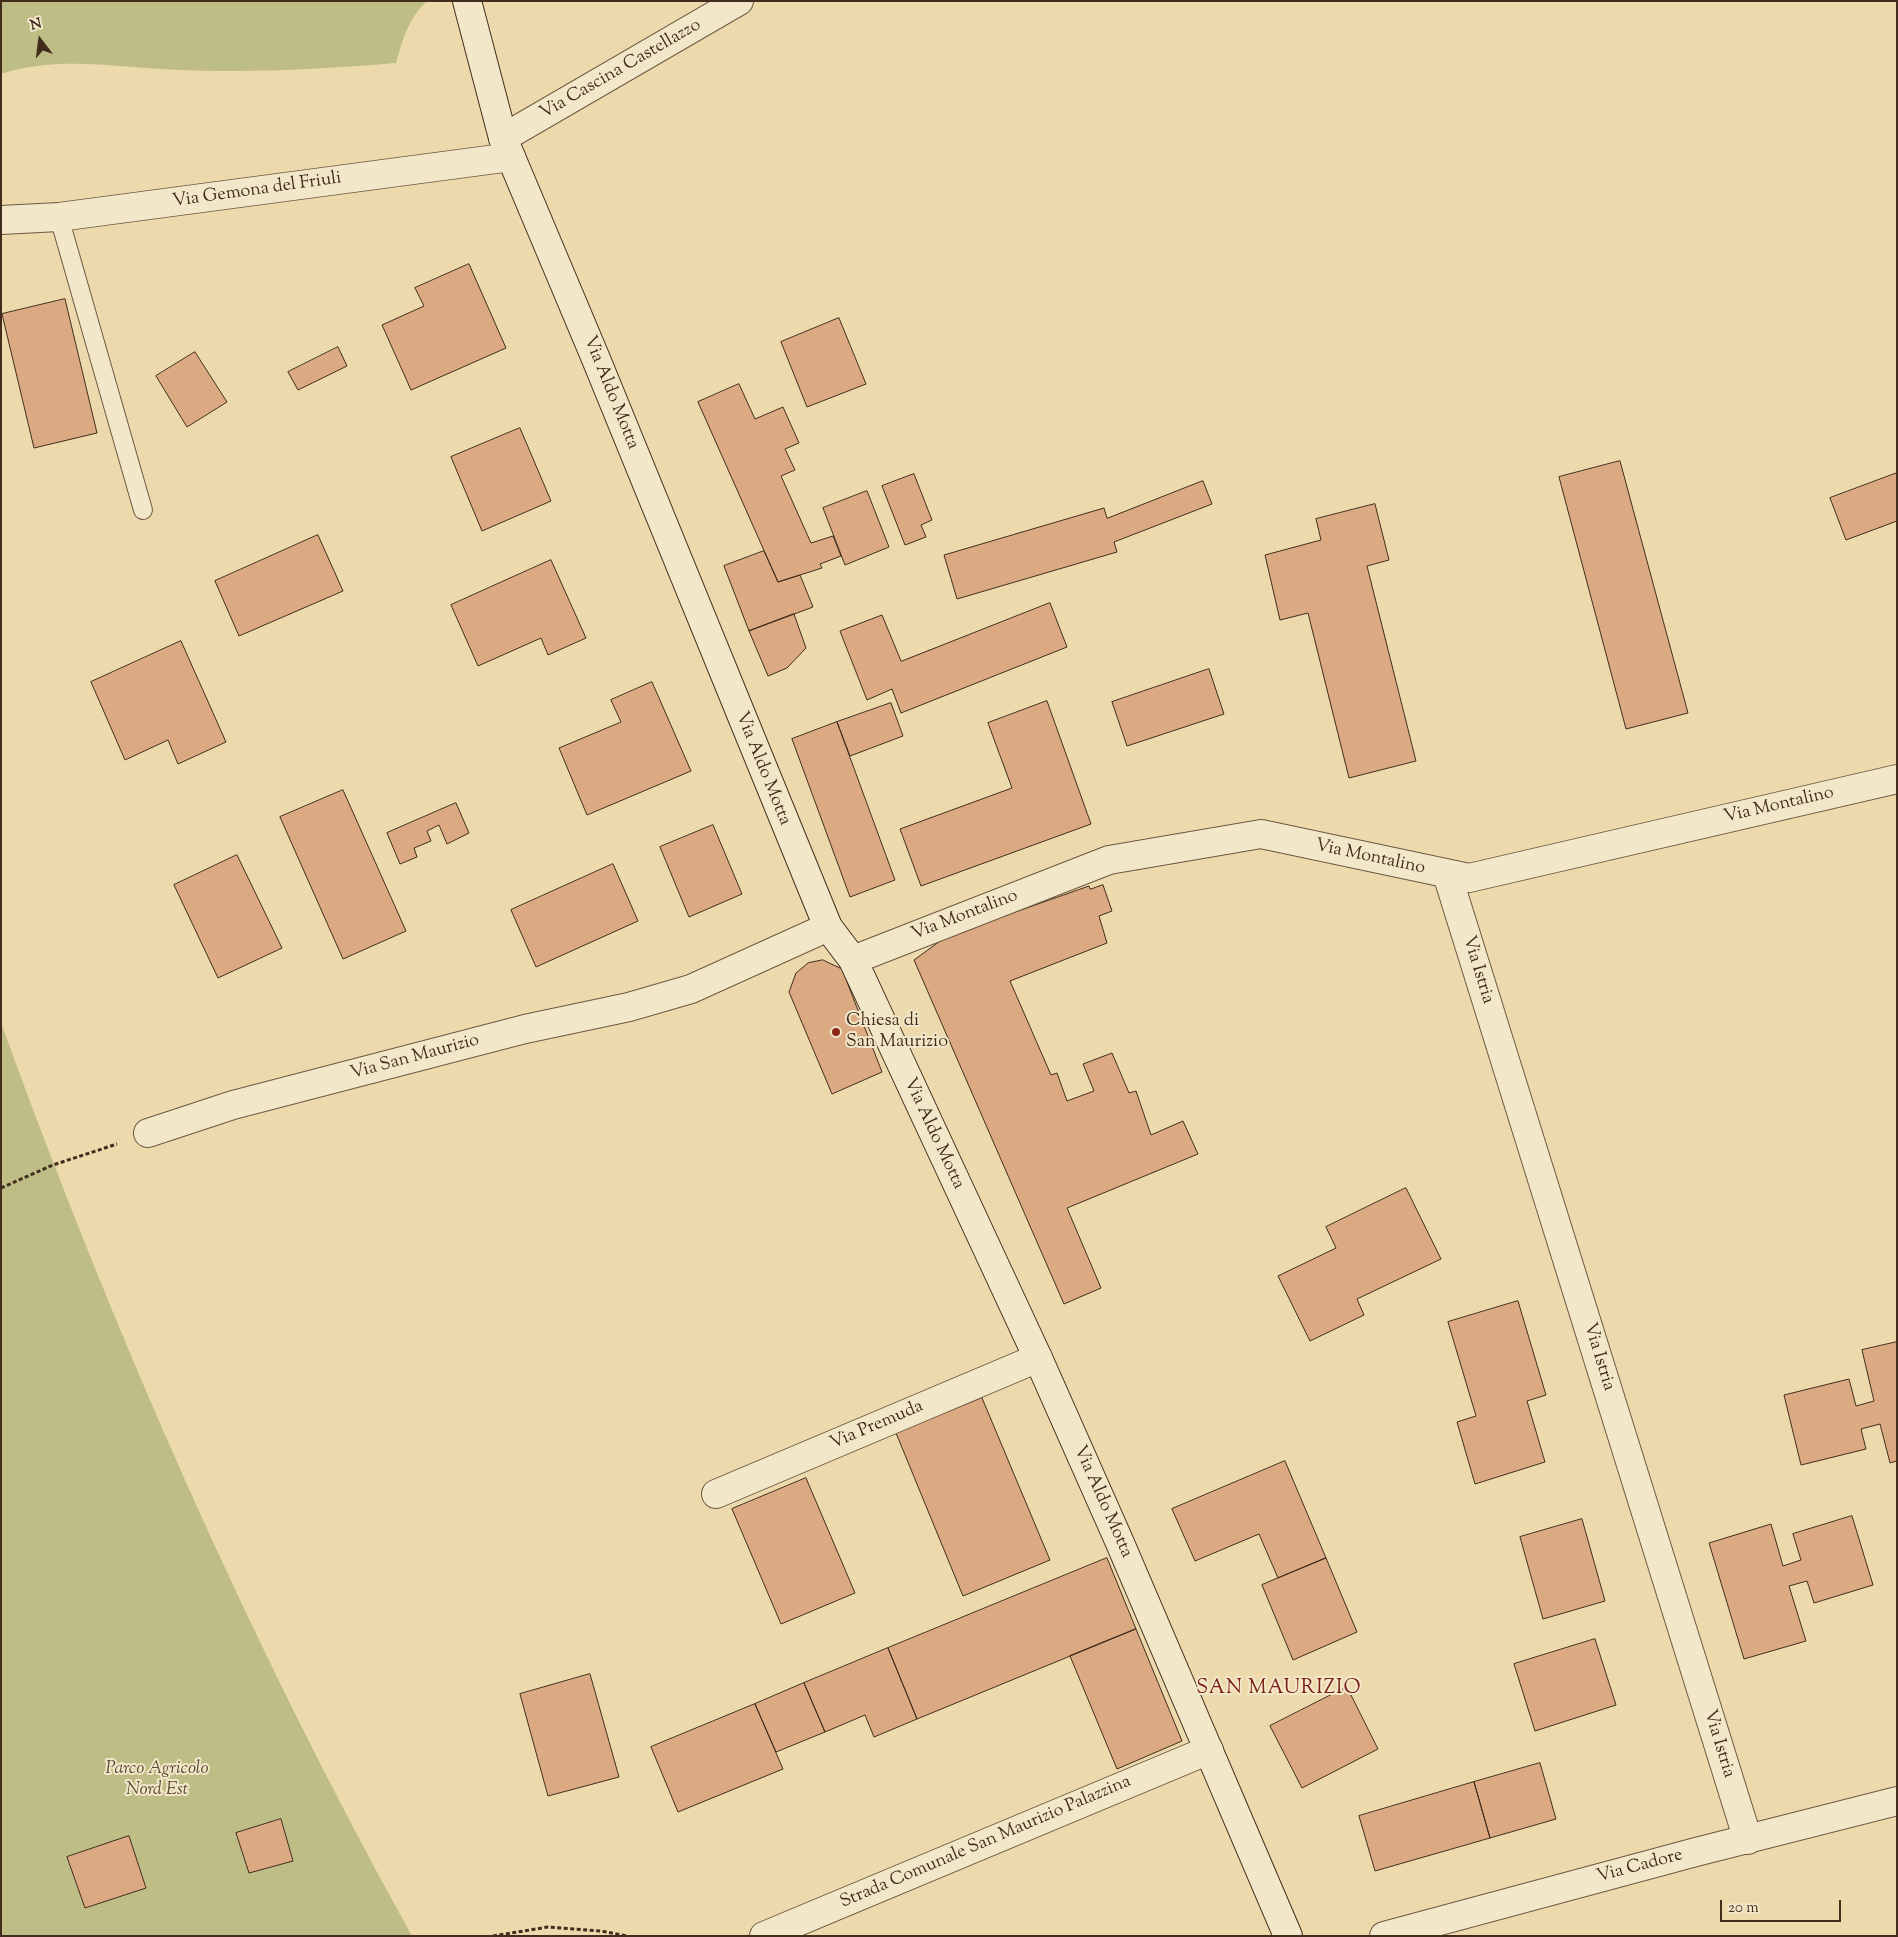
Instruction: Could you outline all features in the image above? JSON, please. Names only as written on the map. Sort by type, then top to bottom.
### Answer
[{"type":"street","name":"Via Aldo Motta","points":[[467,1],[507,148],[596,359],[828,927],[853,960],[1038,1358],[1288,1936]]},
{"type":"street","name":"Via Cascina Castellazzo","points":[[507,148],[739,1]]},
{"type":"street","name":"Via Gemona del Friuli","points":[[1,220],[59,217],[507,148]]},
{"type":"street","name":"Via Montalino","points":[[853,960],[1109,860],[1261,834],[1469,878],[1897,779]]},
{"type":"street","name":"Via Istria","points":[[1447,874],[1748,1840]]},
{"type":"street","name":"Via San Maurizio","points":[[148,1133],[233,1105],[525,1030],[630,1007],[691,989],[828,927]]},
{"type":"street","name":"Via Premuda","points":[[716,1494],[1038,1358]]},
{"type":"street","name":"Strada Comunale San Maurizio Palazzina","points":[[764,1936],[1209,1750]]},
{"type":"street","name":"Via Cadore","points":[[1384,1936],[1696,1852],[1897,1801]]},
{"type":"lane","points":[[59,217],[143,510]]},
{"type":"path","points":[[1,1188],[53,1165],[148,1133]]},
{"type":"path","points":[[493,1936],[548,1927],[601,1931],[627,1936]]},
{"type":"green space","points":[[1,1],[427,1],[411,22],[396,63],[260,71],[179,70],[67,64],[23,68],[1,74]]},
{"type":"green space","name":"Parco Agricolo Nord Est","points":[[1,1023],[91,1257],[138,1373],[188,1488],[295,1714],[412,1936],[1,1936]]},
{"type":"building","points":[[469,264],[506,348],[411,390],[382,325],[424,306],[415,288]]},
{"type":"building","points":[[65,299],[97,433],[34,448],[2,314]]},
{"type":"building","points":[[839,318],[866,384],[807,407],[781,342]]},
{"type":"building","points":[[338,347],[347,366],[298,390],[288,372]]},
{"type":"building","points":[[195,352],[227,402],[187,427],[156,376]]},
{"type":"building","points":[[739,384],[755,419],[783,407],[799,443],[785,449],[795,470],[781,476],[811,543],[833,536],[841,556],[820,564],[822,568],[778,582],[698,402]]},
{"type":"building","points":[[520,428],[551,501],[482,531],[451,457]]},
{"type":"building","points":[[1620,461],[1688,713],[1626,729],[1559,477]]},
{"type":"building","points":[[1897,473],[1897,521],[1846,540],[1830,498]]},
{"type":"building","points":[[914,474],[932,520],[921,525],[926,537],[905,545],[882,486]]},
{"type":"building","points":[[1203,481],[1212,504],[1114,542],[1117,552],[957,599],[944,555],[1104,508],[1107,518]]},
{"type":"building","points":[[867,491],[889,547],[845,565],[823,508]]},
{"type":"building","points":[[1375,504],[1389,560],[1367,566],[1416,761],[1349,778],[1308,613],[1280,620],[1265,555],[1321,540],[1316,519]]},
{"type":"building","points":[[318,535],[343,591],[239,636],[215,581]]},
{"type":"building","points":[[764,551],[778,582],[800,575],[813,607],[749,631],[724,566]]},
{"type":"building","points":[[551,560],[586,638],[548,655],[541,638],[478,666],[451,605]]},
{"type":"building","points":[[1050,603],[1067,647],[901,713],[892,689],[867,700],[840,631],[882,615],[901,661]]},
{"type":"building","points":[[794,614],[806,648],[787,668],[768,676],[749,631]]},
{"type":"building","points":[[181,641],[226,742],[178,764],[168,740],[125,760],[91,682]]},
{"type":"building","points":[[1209,669],[1224,714],[1127,746],[1112,702]]},
{"type":"building","points":[[652,682],[691,771],[587,815],[559,748],[621,722],[611,700]]},
{"type":"building","points":[[1047,701],[1091,824],[921,886],[900,829],[1012,788],[988,723]]},
{"type":"building","points":[[891,703],[903,736],[850,756],[837,722]]},
{"type":"building","points":[[837,722],[895,880],[850,897],[792,739]]},
{"type":"building","points":[[343,790],[406,931],[343,959],[280,817]]},
{"type":"building","points":[[456,803],[469,833],[447,844],[439,825],[427,831],[431,841],[414,848],[417,857],[400,864],[387,833]]},
{"type":"building","points":[[713,825],[742,894],[689,917],[660,847]]},
{"type":"building","points":[[237,855],[282,948],[218,978],[174,885]]},
{"type":"building","points":[[613,864],[638,921],[536,967],[511,910]]},
{"type":"building","points":[[1103,885],[1112,911],[1099,916],[1107,943],[1010,981],[1051,1075],[1057,1073],[1067,1101],[1094,1091],[1083,1064],[1112,1053],[1129,1093],[1136,1091],[1151,1135],[1183,1121],[1198,1154],[1067,1208],[1101,1288],[1064,1304],[914,960],[947,936],[1089,886],[1090,889]]},
{"type":"building","name":"Chiesa di San Maurizio","points":[[823,960],[842,969],[882,1072],[832,1094],[789,992],[796,973],[808,963]]},
{"type":"building","points":[[1406,1188],[1441,1259],[1357,1299],[1364,1315],[1310,1341],[1278,1276],[1336,1248],[1326,1227]]},
{"type":"building","points":[[1518,1301],[1546,1395],[1527,1401],[1545,1462],[1475,1484],[1457,1422],[1476,1416],[1448,1322]]},
{"type":"building","points":[[1897,1342],[1897,1461],[1890,1463],[1880,1424],[1861,1429],[1866,1449],[1801,1465],[1784,1395],[1849,1379],[1856,1406],[1874,1401],[1862,1350]]},
{"type":"building","points":[[982,1398],[1050,1560],[963,1596],[896,1433]]},
{"type":"building","points":[[1285,1461],[1326,1558],[1278,1578],[1259,1534],[1195,1561],[1172,1509]]},
{"type":"building","points":[[806,1478],[855,1593],[781,1624],[732,1509]]},
{"type":"building","points":[[1852,1516],[1873,1585],[1814,1603],[1807,1581],[1789,1586],[1806,1641],[1744,1659],[1709,1543],[1771,1524],[1783,1566],[1801,1560],[1793,1534]]},
{"type":"building","points":[[1582,1519],[1605,1601],[1543,1619],[1520,1537]]},
{"type":"building","points":[[1107,1558],[1136,1629],[917,1719],[888,1648]]},
{"type":"building","points":[[1326,1558],[1357,1632],[1293,1660],[1262,1585]]},
{"type":"building","points":[[1136,1629],[1182,1741],[1117,1769],[1070,1656]]},
{"type":"building","points":[[1595,1639],[1616,1705],[1535,1731],[1514,1664]]},
{"type":"building","points":[[888,1648],[917,1719],[874,1737],[865,1715],[825,1732],[804,1683]]},
{"type":"building","points":[[590,1674],[619,1777],[548,1796],[520,1694]]},
{"type":"building","points":[[804,1683],[825,1732],[776,1752],[755,1704]]},
{"type":"building","points":[[1347,1687],[1378,1749],[1302,1788],[1270,1726]]},
{"type":"building","points":[[755,1704],[783,1769],[678,1812],[651,1747]]},
{"type":"building","points":[[1540,1763],[1556,1819],[1490,1838],[1474,1782]]},
{"type":"building","points":[[1474,1782],[1490,1838],[1375,1871],[1359,1816]]},
{"type":"building","points":[[281,1819],[293,1861],[249,1873],[236,1833]]},
{"type":"building","points":[[129,1836],[146,1888],[85,1908],[67,1857]]},
{"type":"place","name":"Chiesa di San Maurizio","points":[[836,1032]]},
{"type":"district","name":"SAN MAURIZIO","points":[[1279,1690]]}]
